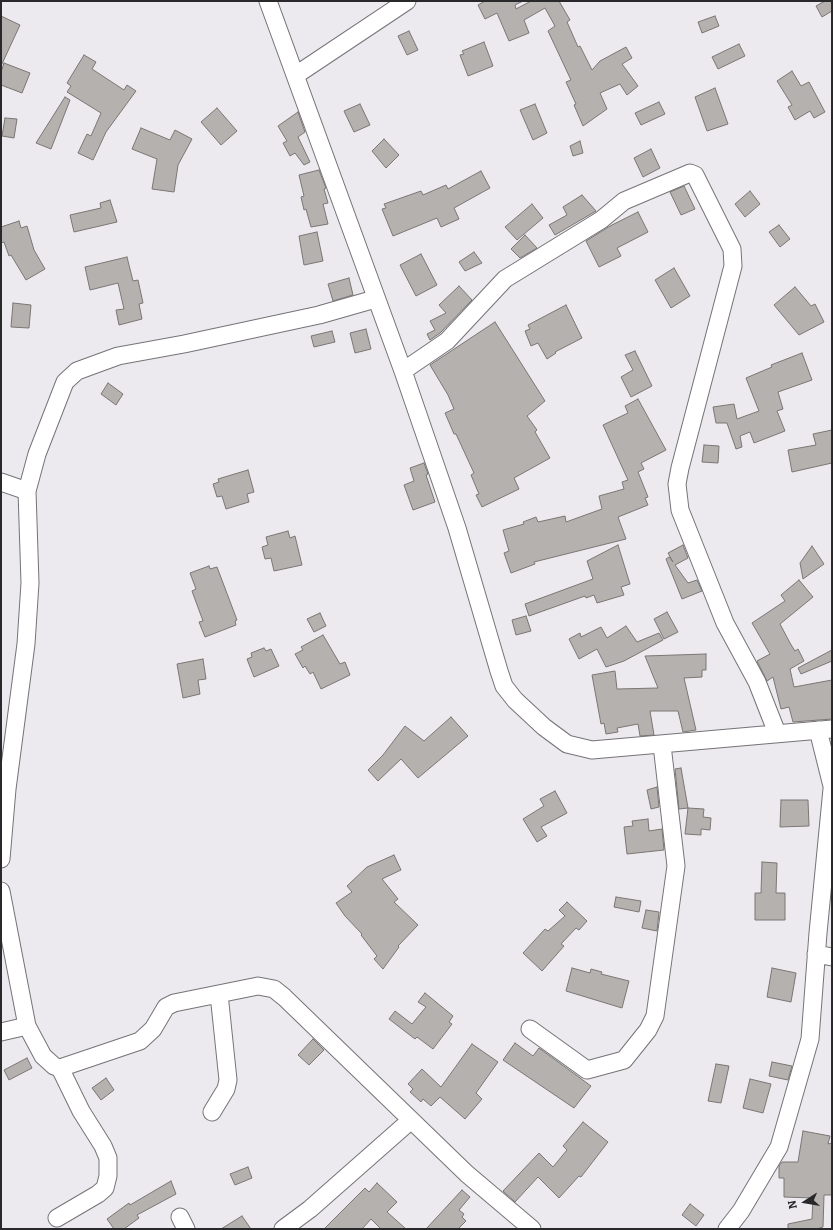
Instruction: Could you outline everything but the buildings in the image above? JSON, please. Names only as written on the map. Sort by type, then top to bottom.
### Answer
[{"type":"street","points":[[268,1],[296,75],[375,299],[403,372],[457,528],[504,686],[515,700],[544,727],[567,744],[592,750],[825,730],[832,788],[824,956],[810,1039],[779,1148],[741,1211],[727,1229]]},
{"type":"street","points":[[296,75],[407,1]]},
{"type":"street","points":[[403,372],[447,341],[505,278],[601,220],[624,201],[690,173],[696,175],[732,249],[733,266],[680,468],[677,484],[680,510],[725,623],[757,682],[777,733]]},
{"type":"street","points":[[1,859],[4,789],[26,644],[30,583],[27,492],[37,454],[65,382],[77,371],[118,356],[184,344],[320,315],[375,299]]},
{"type":"street","points":[[1,482],[27,492]]},
{"type":"street","points":[[530,1029],[587,1070],[624,1060],[648,1030],[655,1016],[676,866],[662,745]]},
{"type":"street","points":[[1,891],[27,1026],[43,1056],[54,1066],[60,1068],[140,1041],[150,1032],[170,1004],[258,986],[274,989],[467,1174],[532,1229]]},
{"type":"street","points":[[212,1112],[226,1089],[228,1080],[219,994]]},
{"type":"street","points":[[1,1032],[27,1026]]},
{"type":"street","points":[[57,1218],[98,1194],[105,1188],[108,1176],[108,1158],[103,1146],[81,1111],[60,1068]]},
{"type":"street","points":[[283,1229],[310,1209],[410,1120]]}]
